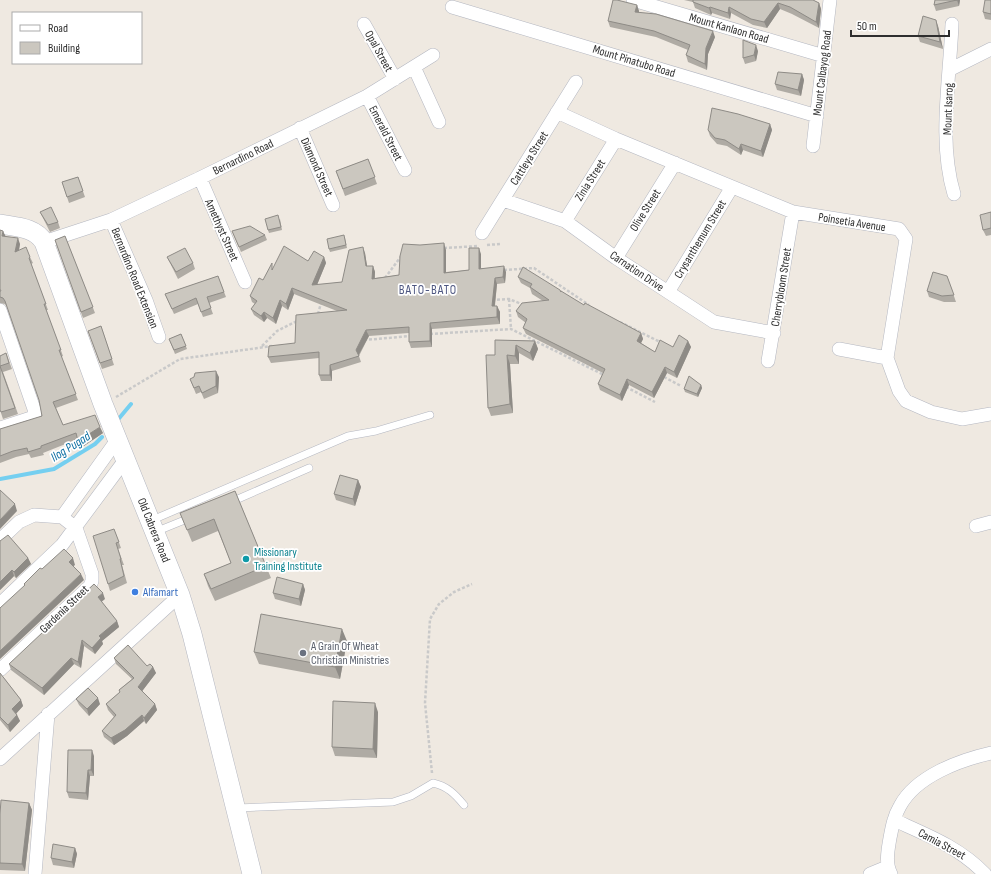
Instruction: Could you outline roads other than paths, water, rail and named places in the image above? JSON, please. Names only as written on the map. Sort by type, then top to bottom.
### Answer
[{"type":"street","name":"Mount Kanlaon Road","points":[[633,0],[824,56]]},
{"type":"street","name":"Mount Calbayog Road","points":[[813,146],[830,0]]},
{"type":"street","name":"Mount Pinatubo Road","points":[[451,2],[817,116]]},
{"type":"street","name":"Opal Street","points":[[364,24],[395,79]]},
{"type":"street","points":[[951,69],[952,24]]},
{"type":"street","name":"Mount Isarog","points":[[954,194],[950,182],[946,103],[951,69],[991,49]]},
{"type":"street","name":"Bernardino Road","points":[[44,242],[111,220],[200,178],[367,96],[433,55]]},
{"type":"street","points":[[414,67],[439,122]]},
{"type":"street","name":"Cattleya Street","points":[[482,233],[576,82]]},
{"type":"street","name":"Emerald Street","points":[[367,96],[405,170]]},
{"type":"street","name":"Poinsetia Avenue","points":[[557,112],[674,163],[793,212],[900,229],[906,239],[887,358],[899,391],[906,400],[931,412],[962,419],[991,414]]},
{"type":"street","name":"Diamond Street","points":[[300,128],[333,205]]},
{"type":"street","name":"Zinia Street","points":[[565,221],[616,138]]},
{"type":"street","name":"Olive Street","points":[[616,258],[674,163]]},
{"type":"street","name":"Amethyst Street","points":[[200,178],[245,282]]},
{"type":"street","name":"Crysanthemum Street","points":[[668,292],[732,186]]},
{"type":"street","name":"Carnation Drive","points":[[503,200],[565,221],[616,258],[714,322],[774,334]]},
{"type":"street","name":"Cherrybloom Street","points":[[768,361],[774,334],[793,212]]},
{"type":"street","name":"Bernardino Road Extension","points":[[111,220],[146,300],[159,337]]},
{"type":"street","points":[[0,224],[33,231],[40,235],[44,242]]},
{"type":"street","name":"Old Cabrera Road","points":[[44,242],[104,404],[180,595],[192,634],[234,808],[252,874]]},
{"type":"street","points":[[0,310],[35,414],[31,418],[0,428]]},
{"type":"street","points":[[840,349],[887,358]]},
{"type":"street","points":[[62,518],[118,440]]},
{"type":"street","points":[[0,604],[62,545],[126,460]]},
{"type":"street","points":[[0,540],[19,522],[29,516],[34,515],[62,518],[76,528]]},
{"type":"street","points":[[976,526],[991,522]]},
{"type":"street","name":"Gardenia Street","points":[[0,670],[90,586],[92,574],[76,528]]},
{"type":"street","points":[[0,759],[180,595]]},
{"type":"street","points":[[35,874],[48,714]]},
{"type":"street","points":[[870,874],[889,870],[894,820],[901,805],[920,784],[948,767],[968,759],[991,753]]},
{"type":"street","name":"Camia Street","points":[[894,820],[952,846],[971,860],[985,874]]},
{"type":"lane","points":[[152,526],[348,436],[376,431],[430,415]]},
{"type":"lane","points":[[226,504],[309,468]]},
{"type":"lane","points":[[152,526],[197,515]]},
{"type":"lane","points":[[234,808],[393,802],[411,796],[433,783],[442,785],[452,792],[464,805]]},
{"type":"waterway","name":"Ilog Pugad","points":[[116,422],[131,404]]},
{"type":"waterway","name":"Ilog Pugad","points":[[0,479],[54,469],[95,444],[102,437]]},
{"type":"place","name":"Missionary Training Institute","points":[[246,559]]},
{"type":"place","name":"Alfamart","points":[[135,592]]},
{"type":"place","name":"A Grain Of Wheat Christian Ministries","points":[[303,653]]},
{"type":"district","name":"BATO-BATO","points":[[428,289]]}]
